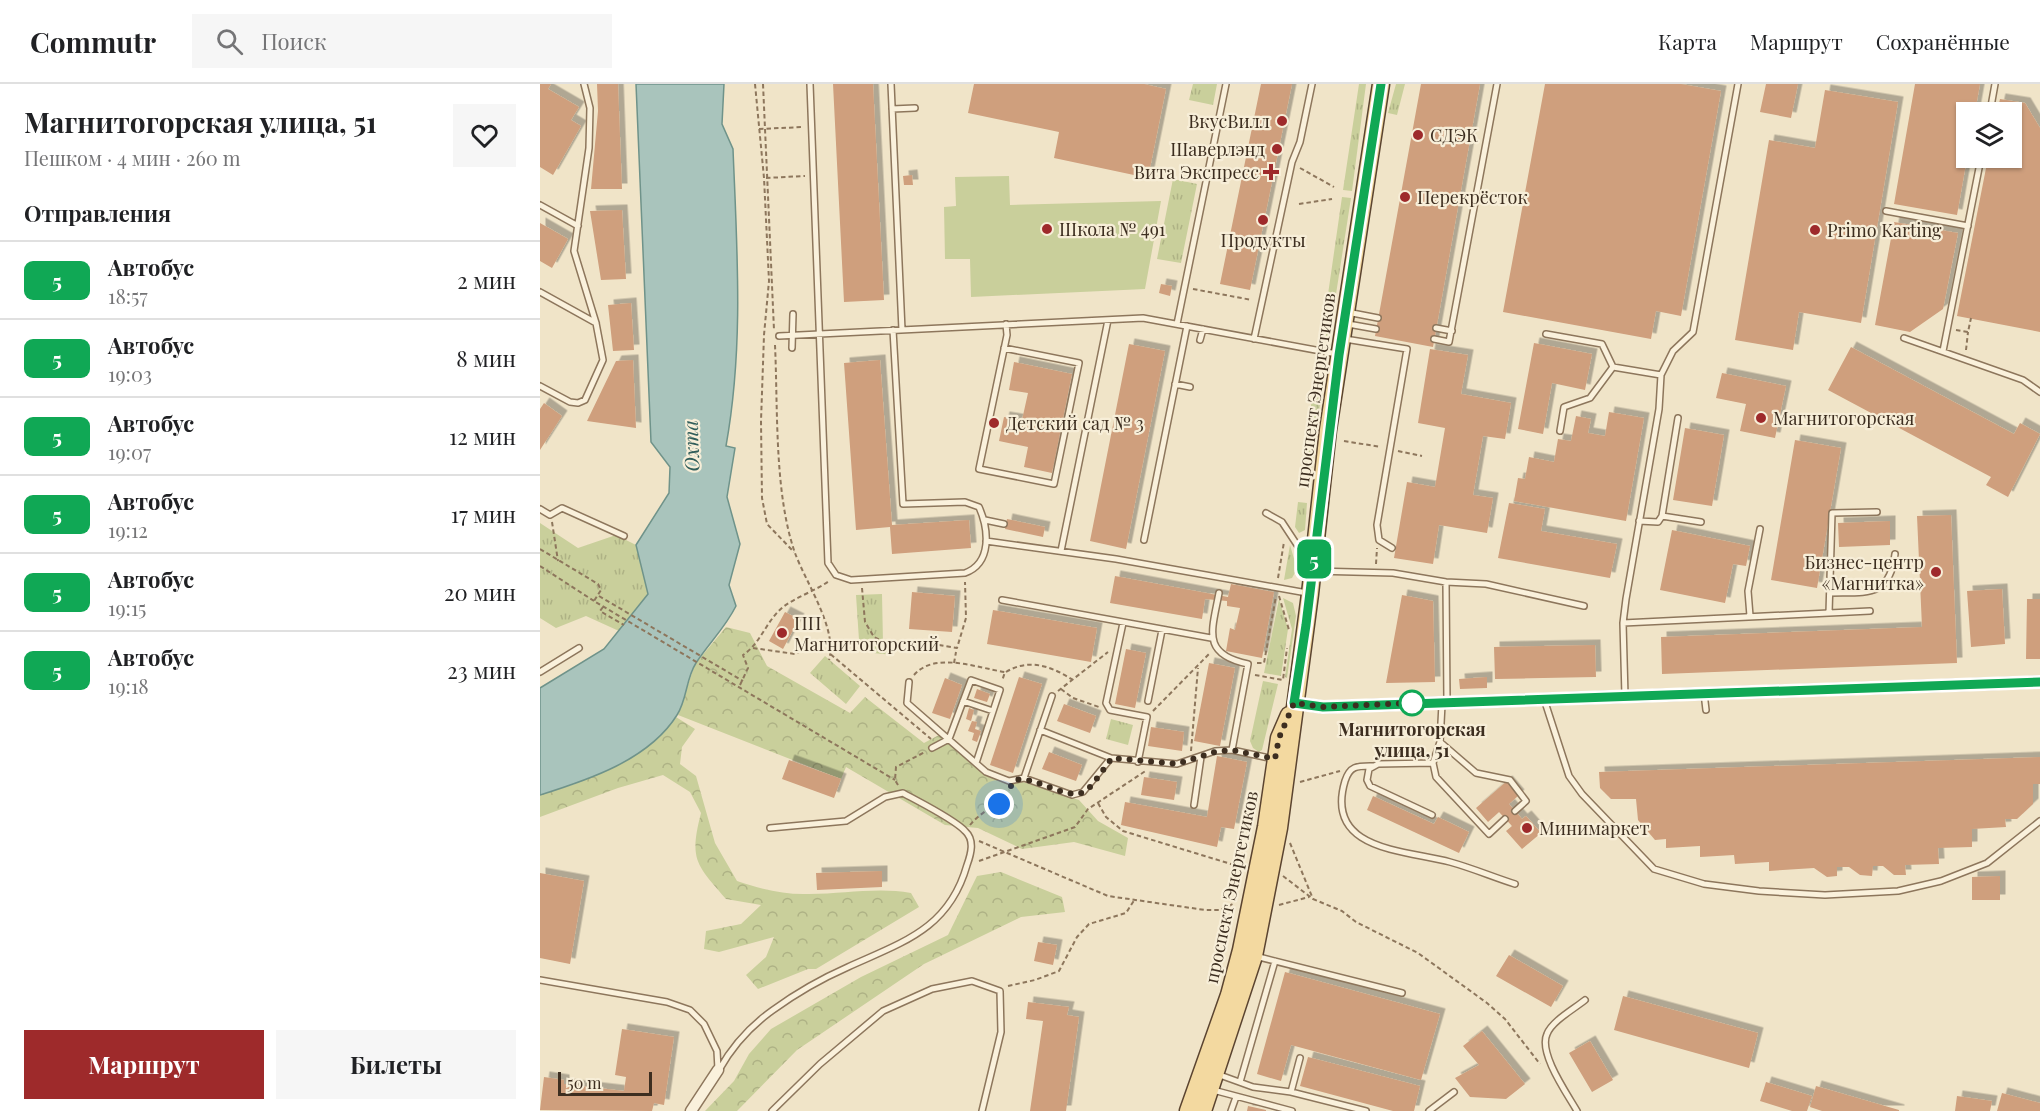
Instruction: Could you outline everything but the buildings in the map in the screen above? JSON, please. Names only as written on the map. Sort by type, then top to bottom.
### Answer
[{"type":"main road","name":"проспект Энергетиков","points":[[1203,1111],[1254,956],[1279,828],[1292,740],[1294,703],[1313,571],[1342,332],[1381,84]]},
{"type":"main road","name":"проспект Энергетиков","points":[[1188,1111],[1229,994],[1241,950],[1266,827],[1279,738],[1294,703]]},
{"type":"street","points":[[1294,703],[1323,707],[2040,682]]},
{"type":"street","points":[[691,1111],[718,1070]]},
{"type":"lane","points":[[540,386],[570,402],[578,403],[585,400],[603,360],[596,323],[574,251],[589,148],[590,108],[584,84]]},
{"type":"lane","points":[[810,84],[828,563],[836,575],[851,580],[965,573],[975,569],[982,562],[986,541],[985,520],[980,507],[965,502],[903,504],[893,330]]},
{"type":"lane","points":[[891,84],[902,330]]},
{"type":"lane","points":[[1177,324],[1226,84]]},
{"type":"lane","points":[[1254,339],[1292,162],[1300,142],[1312,84]]},
{"type":"lane","points":[[1434,339],[1449,342],[1452,331],[1497,84]]},
{"type":"lane","points":[[1625,696],[1623,623],[1659,409],[1661,375],[1673,351],[1693,332],[1738,84]]},
{"type":"lane","points":[[1992,102],[1995,84]]},
{"type":"lane","points":[[892,109],[915,108]]},
{"type":"lane","points":[[1943,351],[1979,168]]},
{"type":"lane","points":[[540,205],[578,226]]},
{"type":"lane","points":[[1886,211],[1968,226]]},
{"type":"lane","points":[[540,292],[596,323]]},
{"type":"lane","points":[[792,348],[793,314]]},
{"type":"lane","points":[[779,336],[1143,318],[1254,339],[1376,329]]},
{"type":"lane","points":[[1342,332],[1378,318]]},
{"type":"lane","points":[[1061,551],[1108,320]]},
{"type":"lane","points":[[1004,348],[1079,363],[1054,484],[979,469],[1004,348],[1006,324]]},
{"type":"lane","points":[[1144,540],[1187,326]]},
{"type":"lane","points":[[1436,328],[1452,331]]},
{"type":"lane","points":[[1200,340],[1203,329]]},
{"type":"lane","points":[[1342,332],[1407,349],[1377,525],[1379,540],[1392,548]]},
{"type":"lane","points":[[1546,334],[1602,344],[1613,367]]},
{"type":"lane","points":[[1904,338],[2023,380],[2040,392]]},
{"type":"lane","points":[[1613,367],[1661,375]]},
{"type":"lane","points":[[1560,431],[1564,407],[1590,398],[1613,367]]},
{"type":"lane","points":[[1175,384],[1190,387]]},
{"type":"lane","points":[[1639,521],[1652,524],[1658,522],[1662,516],[1678,418]]},
{"type":"lane","points":[[540,508],[550,515],[562,508],[624,536]]},
{"type":"lane","points":[[1829,613],[1832,513],[1877,512]]},
{"type":"lane","points":[[1266,513],[1282,522],[1313,571],[1377,572],[1446,582],[1486,584],[1584,606]]},
{"type":"lane","points":[[1662,516],[1701,522]]},
{"type":"lane","points":[[985,520],[1004,524]]},
{"type":"lane","points":[[1750,616],[1749,591],[1760,529]]},
{"type":"lane","points":[[986,541],[1061,551],[1310,594]]},
{"type":"lane","points":[[1830,593],[1872,592],[1886,584],[1893,571],[1895,554]]},
{"type":"lane","points":[[1446,582],[1444,702],[1440,742],[1433,763],[1433,771],[1439,783],[1489,834],[1505,819]]},
{"type":"lane","points":[[1219,593],[1211,638],[1219,653],[1231,661],[1248,664],[1232,750]]},
{"type":"lane","points":[[1002,600],[1211,638]]},
{"type":"lane","points":[[1623,623],[1870,611]]},
{"type":"lane","points":[[1124,623],[1106,703],[1110,710],[1147,717],[1138,762]]},
{"type":"lane","points":[[1148,701],[1162,630]]},
{"type":"lane","points":[[540,672],[579,648]]},
{"type":"lane","points":[[935,746],[949,739],[971,680],[1000,690],[976,763]]},
{"type":"lane","points":[[909,682],[907,703],[986,772],[1009,781],[1024,778],[1072,795],[1083,792],[1112,758]]},
{"type":"lane","points":[[1704,693],[1706,710]]},
{"type":"lane","points":[[1024,778],[1052,696]]},
{"type":"lane","points":[[1544,699],[1569,776],[1582,794],[1654,869],[1704,884],[1759,891],[1826,895],[1898,891],[1941,881],[1987,863],[2040,821]]},
{"type":"lane","points":[[963,701],[993,711]]},
{"type":"lane","points":[[1040,730],[1112,758],[1138,762],[1177,764],[1215,752],[1232,750],[1275,759]]},
{"type":"lane","points":[[1440,742],[1476,772],[1510,780],[1526,801],[1515,811]]},
{"type":"lane","points":[[1194,805],[1201,757]]},
{"type":"lane","points":[[1433,763],[1355,767],[1349,771],[1341,795],[1341,809],[1352,830],[1385,848],[1450,862],[1515,884]]},
{"type":"lane","points":[[1373,766],[1367,774],[1370,786],[1432,815]]},
{"type":"lane","points":[[718,1070],[743,1034],[774,1009],[846,968],[891,949],[929,928],[949,907],[961,887],[972,848],[965,831],[903,793],[885,797],[846,821],[770,828]]},
{"type":"lane","points":[[1254,956],[1402,993]]},
{"type":"lane","points":[[1240,1082],[1275,961]]},
{"type":"lane","points":[[540,980],[667,1002],[690,1010],[704,1024],[717,1051],[718,1070]]},
{"type":"lane","points":[[772,1111],[820,1064],[883,1011],[932,989],[972,981],[1000,991],[1001,1032],[982,1111]]},
{"type":"lane","points":[[1577,1111],[1547,1055],[1547,1034],[1585,999]]},
{"type":"lane","points":[[1291,1092],[1300,1058]]},
{"type":"lane","points":[[1214,1082],[1240,1082],[1253,1087],[1291,1092],[1366,1111]]},
{"type":"lane","points":[[1214,1082],[1236,1097],[1292,1111]]},
{"type":"lane","points":[[1429,1111],[1454,1092]]},
{"type":"lane","points":[[1231,1111],[1236,1097]]},
{"type":"path","points":[[755,84],[766,178],[783,498],[795,552],[828,627],[831,653],[829,660]]},
{"type":"path","points":[[763,84],[770,281],[764,335],[762,498],[768,524],[795,552]]},
{"type":"path","points":[[759,129],[812,127]]},
{"type":"path","points":[[1298,167],[1334,187]]},
{"type":"path","points":[[766,178],[813,176]]},
{"type":"path","points":[[1299,204],[1332,199]]},
{"type":"path","points":[[1184,287],[1252,300]]},
{"type":"path","points":[[1965,359],[1971,318]]},
{"type":"path","points":[[1948,328],[1968,332]]},
{"type":"path","points":[[550,515],[558,561]]},
{"type":"path","points":[[1248,664],[1264,663],[1287,529]]},
{"type":"path","points":[[1377,572],[1376,556],[1379,540]]},
{"type":"path","points":[[540,549],[598,584],[601,590],[594,601]]},
{"type":"path","points":[[540,566],[594,601],[740,685],[895,780],[903,793]]},
{"type":"path","points":[[861,579],[865,622],[874,637],[898,645],[912,644],[914,641],[957,648],[966,618],[965,573]]},
{"type":"path","points":[[740,685],[748,665],[743,655],[753,648],[773,618],[784,606],[812,593],[836,575]]},
{"type":"path","points":[[1246,674],[1283,680],[1290,629],[1277,588]]},
{"type":"path","points":[[599,596],[743,681]]},
{"type":"path","points":[[605,607],[600,611],[624,625]]},
{"type":"path","points":[[1052,696],[1119,642]]},
{"type":"path","points":[[753,648],[795,654],[808,647],[822,647],[935,746]]},
{"type":"path","points":[[1147,717],[1198,668],[1216,647]]},
{"type":"path","points":[[954,663],[956,652]]},
{"type":"path","points":[[909,682],[916,672],[931,663],[954,663],[1005,672],[1019,664],[1036,665],[1058,670],[1072,680]]},
{"type":"path","points":[[1192,760],[1190,747],[1198,668]]},
{"type":"path","points":[[1000,690],[1005,672]]},
{"type":"path","points":[[1061,689],[1073,698],[1110,710]]},
{"type":"path","points":[[895,780],[896,767],[918,756]]},
{"type":"path","points":[[968,865],[1075,826],[1088,809],[1156,764]]},
{"type":"path","points":[[1297,784],[1321,774],[1349,771]]},
{"type":"path","points":[[1015,780],[999,804],[990,806],[965,831],[983,844],[1006,850],[1083,887],[1108,896],[1205,910],[1220,910],[1239,902]]},
{"type":"path","points":[[1098,803],[1106,817],[1123,831],[1246,869]]},
{"type":"path","points":[[1289,840],[1313,899]]},
{"type":"path","points":[[1283,876],[1309,897],[1342,911],[1356,922],[1418,953],[1505,1018],[1539,1064],[1553,1068]]},
{"type":"path","points":[[1277,906],[1309,897]]},
{"type":"path","points":[[1000,991],[1012,983],[1035,980],[1059,971],[1077,937],[1089,924],[1126,913],[1135,899]]},
{"type":"green space","points":[[1193,84],[1217,84],[1213,105],[1189,100]]},
{"type":"green space","points":[[1359,84],[1366,84],[1352,191],[1343,190]]},
{"type":"green space","points":[[1396,84],[1405,84],[1397,115],[1388,113]]},
{"type":"green space","points":[[1009,176],[1010,205],[1161,201],[1145,289],[971,297],[970,259],[945,259],[944,207],[956,206],[955,177]]},
{"type":"green space","points":[[1173,179],[1197,184],[1181,263],[1157,259]]},
{"type":"green space","points":[[1342,197],[1351,198],[1329,339],[1321,343]]},
{"type":"green space","points":[[1318,357],[1325,364],[1311,476],[1301,475]]},
{"type":"green space","points":[[1298,502],[1307,503],[1305,530],[1299,533],[1295,527]]},
{"type":"green space","points":[[540,523],[578,548],[616,535],[636,545],[648,594],[619,631],[586,616],[556,628],[540,618]]},
{"type":"green space","points":[[1290,545],[1297,569],[1292,578],[1284,580]]},
{"type":"green space","points":[[882,594],[883,643],[895,647],[893,655],[873,653],[859,640],[856,595]]},
{"type":"green space","points":[[1283,598],[1293,603],[1296,616],[1287,678],[1285,677],[1292,629]]},
{"type":"green space","points":[[1279,599],[1288,629],[1281,676],[1264,673]]},
{"type":"green space","points":[[726,627],[750,633],[767,666],[850,713],[865,697],[924,743],[939,735],[986,776],[1009,784],[1023,782],[1079,800],[1098,821],[1128,838],[1125,856],[1074,842],[1022,849],[978,828],[945,825],[846,767],[841,779],[678,715],[695,664]]},
{"type":"green space","points":[[825,656],[860,686],[846,704],[810,673]]},
{"type":"green space","points":[[1263,681],[1278,684],[1262,750],[1259,752],[1253,748],[1250,741]]},
{"type":"green space","points":[[676,717],[695,729],[682,747],[680,764],[696,776],[715,843],[737,881],[791,894],[898,891],[911,893],[919,907],[816,969],[808,969],[758,989],[746,975],[766,957],[774,937],[719,952],[704,949],[706,931],[741,924],[761,905],[726,899],[702,869],[696,852],[697,829],[701,813],[690,792],[663,775],[618,788],[540,817],[540,795],[575,784],[649,745]]},
{"type":"green space","points":[[1111,719],[1133,725],[1128,745],[1106,739]]},
{"type":"green space","points":[[1001,872],[1062,897],[1065,912],[1021,917],[924,964],[797,1050],[737,1111],[705,1111],[734,1081],[749,1054],[771,1029],[861,977],[948,935],[977,876]]},
{"type":"water","name":"Охта","points":[[636,84],[724,84],[722,124],[733,149],[738,298],[732,409],[726,446],[735,448],[727,497],[740,544],[729,585],[736,606],[696,663],[680,709],[665,731],[651,744],[616,766],[540,795],[540,688],[604,649],[648,594],[636,545],[669,493],[670,467],[651,442]]},
{"type":"bus line","name":"5","points":[[1381,84],[1339,355],[1320,491],[1313,571],[1294,703],[1323,707],[2040,682]]},
{"type":"place","name":"ВкусВилл","points":[[1282,121]]},
{"type":"place","name":"СДЭК","points":[[1418,135]]},
{"type":"place","name":"Шаверлэнд","points":[[1277,149]]},
{"type":"place","name":"Вита Экспресс","points":[[1271,172]]},
{"type":"place","name":"Перекрёсток","points":[[1405,197]]},
{"type":"place","name":"Продукты","points":[[1263,220]]},
{"type":"place","name":"Школа № 491","points":[[1047,229]]},
{"type":"place","name":"Primo Karting","points":[[1815,230]]},
{"type":"place","name":"Магнитогорская","points":[[1761,418]]},
{"type":"place","name":"Детский сад № 3","points":[[994,423]]},
{"type":"place","name":"Бизнес-центр «Магнитка»","points":[[1936,572]]},
{"type":"place","name":"ПП Магнитогорский","points":[[782,633]]},
{"type":"place","name":"Магнитогорская улица, 51","points":[[1412,703]]},
{"type":"place","name":"Минимаркет","points":[[1527,828]]},
{"type":"route","points":[[999,804],[1015,780],[1024,778],[1072,795],[1083,792],[1088,789],[1112,758],[1156,764],[1177,764],[1215,752],[1232,750],[1275,759],[1279,738],[1294,703],[1323,707],[1412,703]]}]
